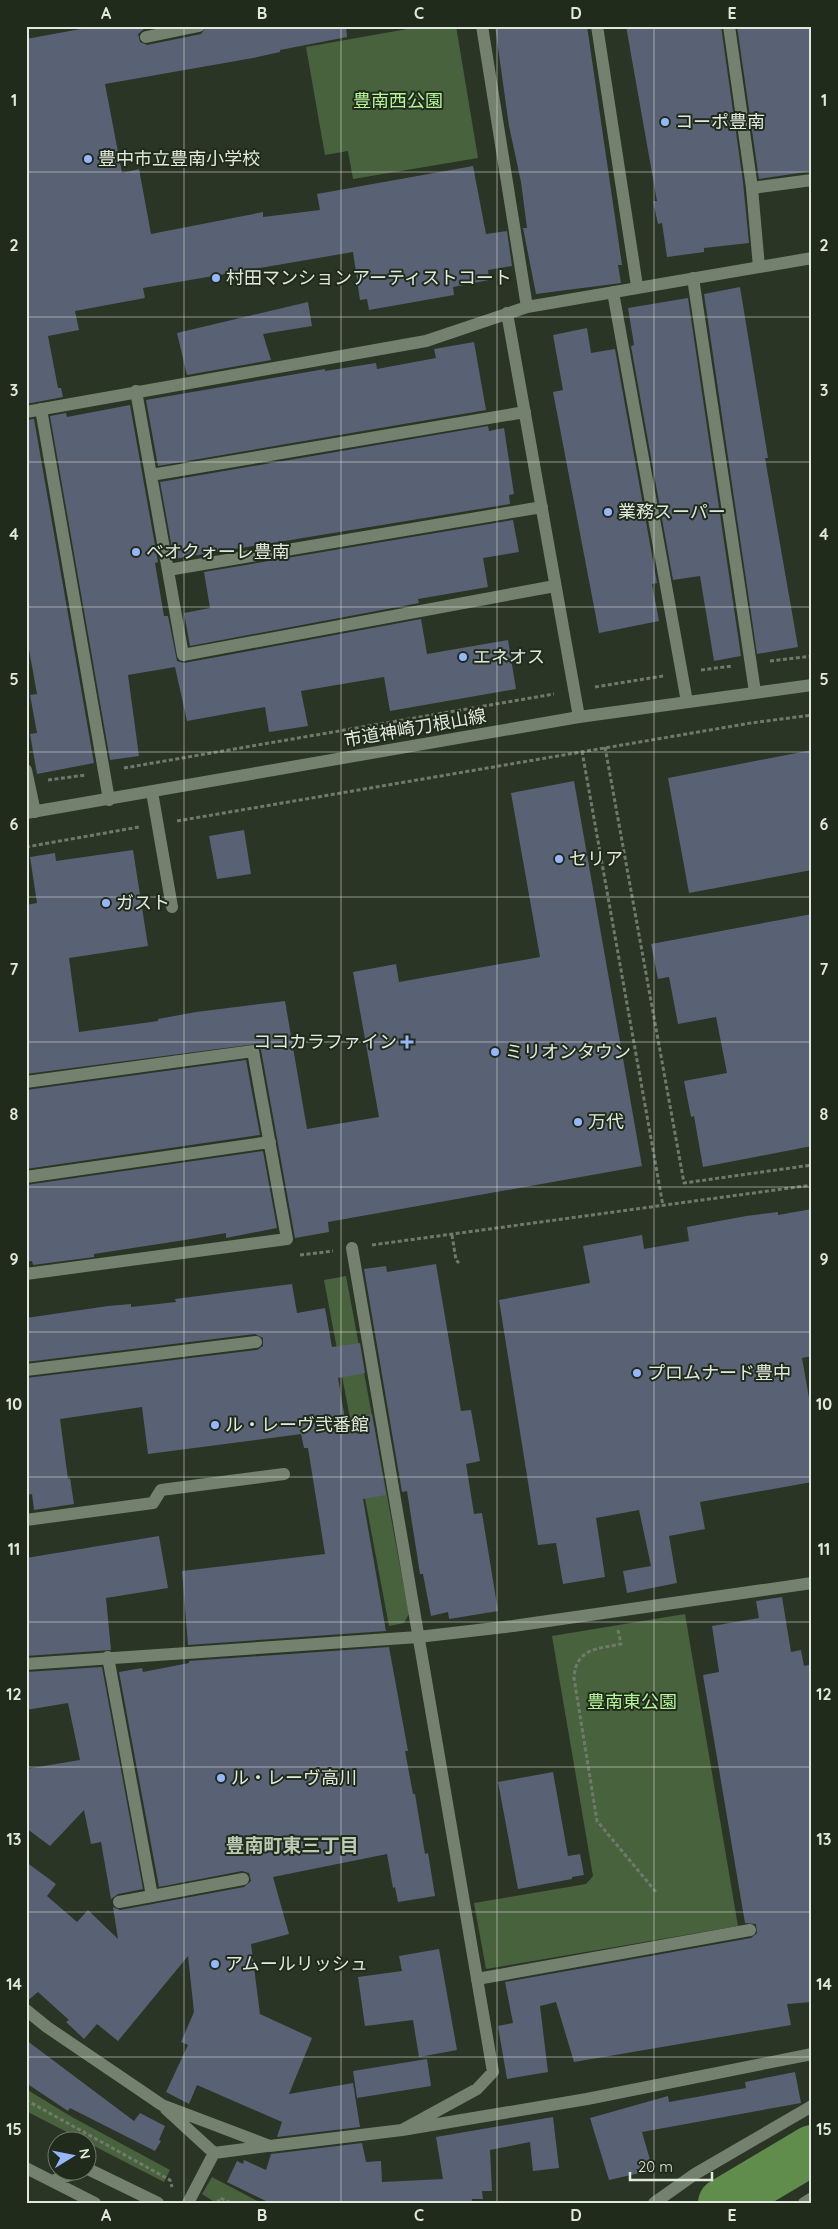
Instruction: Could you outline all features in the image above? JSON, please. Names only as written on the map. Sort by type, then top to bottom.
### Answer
[{"type":"street","points":[[146,37],[199,26]]},
{"type":"street","points":[[482,26],[527,307]]},
{"type":"street","points":[[597,26],[637,286]]},
{"type":"street","points":[[729,26],[752,188],[759,267]]},
{"type":"street","points":[[752,188],[812,180]]},
{"type":"street","points":[[26,412],[426,341],[527,307],[637,286],[812,258]]},
{"type":"street","points":[[694,278],[755,692]]},
{"type":"street","points":[[613,292],[687,702]]},
{"type":"street","points":[[507,313],[579,717]]},
{"type":"street","points":[[136,391],[182,655],[555,586]]},
{"type":"street","points":[[41,409],[109,800]]},
{"type":"street","points":[[151,475],[525,412]]},
{"type":"street","points":[[168,570],[542,507]]},
{"type":"street","name":"市道神崎刀根山線","points":[[31,812],[579,717],[812,685]]},
{"type":"street","points":[[26,770],[31,812]]},
{"type":"street","points":[[152,792],[172,907]]},
{"type":"street","points":[[26,1082],[253,1051],[287,1239],[26,1274]]},
{"type":"street","points":[[26,1177],[270,1142]]},
{"type":"street","points":[[352,1248],[493,2072],[477,2089],[402,2130]]},
{"type":"street","points":[[26,1370],[256,1342]]},
{"type":"street","points":[[26,1520],[153,1503],[161,1490],[284,1474]]},
{"type":"street","points":[[26,1664],[418,1637],[513,1626],[812,1583]]},
{"type":"street","points":[[108,1658],[152,1896]]},
{"type":"street","points":[[119,1902],[243,1879]]},
{"type":"street","points":[[478,1979],[750,1930]]},
{"type":"street","points":[[26,2010],[47,2027],[162,2105],[214,2153],[402,2130],[588,2099],[812,2054]]},
{"type":"street","points":[[162,2105],[270,2146]]},
{"type":"street","points":[[654,2203],[695,2174],[812,2106]]},
{"type":"street","points":[[190,2200],[214,2153]]},
{"type":"street","points":[[26,2168],[48,2179]]},
{"type":"street","points":[[98,2173],[158,2203]]},
{"type":"street","points":[[54,2182],[95,2203]]},
{"type":"street","points":[[804,2203],[812,2198]]},
{"type":"path","points":[[29,783],[681,673],[812,656]]},
{"type":"path","points":[[26,846],[605,747],[812,715]]},
{"type":"path","points":[[605,747],[684,1183],[812,1165]]},
{"type":"path","points":[[582,751],[663,1206]]},
{"type":"path","points":[[293,1256],[812,1185]]},
{"type":"path","points":[[452,1235],[456,1260],[459,1263]]},
{"type":"path","points":[[615,1610],[620,1644],[592,1650],[582,1655],[577,1663],[574,1678],[597,1822],[656,1892]]},
{"type":"path","points":[[26,2100],[170,2180],[175,2195]]},
{"type":"path","points":[[217,2203],[220,2198],[231,2203]]},
{"type":"green space","name":"豊南西公園","points":[[424,26],[456,26],[478,158],[353,179],[348,151],[325,155],[306,47]]},
{"type":"green space","points":[[346,1276],[409,1614],[404,1623],[389,1626],[324,1280]]},
{"type":"green space","name":"豊南東公園","points":[[685,1614],[738,1926],[486,1969],[474,1903],[586,1884],[593,1876],[552,1636]]},
{"type":"green space","points":[[26,2089],[72,2117],[170,2170],[164,2182],[98,2148],[98,2132],[67,2132],[26,2111]]},
{"type":"green space","points":[[212,2177],[261,2203],[216,2203],[202,2194]]},
{"type":"building","points":[[97,26],[158,26],[144,29],[138,34],[140,42],[147,45],[201,34],[207,26],[346,26],[347,37],[280,50],[280,52],[253,58],[105,84],[122,173],[139,169],[151,234],[263,212],[263,217],[320,210],[317,194],[473,166],[486,234],[507,231],[512,266],[488,270],[489,280],[453,287],[454,295],[369,310],[367,299],[360,300],[353,252],[143,288],[145,298],[75,311],[79,330],[48,336],[58,388],[61,388],[63,397],[26,404],[26,39]]},
{"type":"building","points":[[495,26],[587,26],[622,265],[618,265],[621,283],[536,294],[523,228],[527,228],[521,182],[509,126]]},
{"type":"building","points":[[626,26],[721,26],[743,182],[749,243],[704,248],[704,252],[667,257],[662,223],[658,224],[653,201],[657,201]]},
{"type":"building","points":[[737,26],[812,26],[812,171],[759,179]]},
{"type":"building","points":[[740,287],[768,458],[765,458],[798,647],[757,654],[704,294]]},
{"type":"building","points":[[688,298],[741,656],[714,661],[700,576],[673,580],[631,346],[634,345],[628,308]]},
{"type":"building","points":[[308,302],[312,326],[263,334],[271,360],[187,375],[177,333]]},
{"type":"building","points":[[587,328],[591,353],[615,349],[657,583],[652,584],[659,621],[599,633],[553,392],[563,390],[553,335]]},
{"type":"building","points":[[474,342],[486,410],[158,466],[146,400],[325,369],[325,371],[376,363],[377,369],[436,358],[434,349]]},
{"type":"building","points":[[130,405],[158,562],[155,563],[164,616],[168,616],[177,661],[184,663],[421,619],[427,654],[508,640],[516,689],[390,711],[384,677],[301,691],[308,726],[269,732],[265,707],[187,721],[175,667],[128,675],[139,756],[110,760],[50,416],[66,413],[67,417]]},
{"type":"building","points":[[34,419],[94,763],[37,774],[30,734],[37,733],[30,695],[37,694],[26,633],[26,420]]},
{"type":"building","points":[[488,426],[489,431],[504,428],[514,494],[509,495],[510,504],[174,559],[160,482]]},
{"type":"building","points":[[513,520],[519,552],[483,558],[488,587],[418,599],[419,603],[190,646],[184,613],[210,608],[204,572]]},
{"type":"building","points":[[812,750],[812,870],[689,893],[668,778]]},
{"type":"building","name":"ミリオンタウン","points":[[574,781],[642,1166],[328,1222],[329,1232],[295,1238],[261,1050],[256,1044],[26,1074],[26,905],[37,903],[30,857],[55,853],[56,861],[133,850],[148,946],[69,958],[79,1032],[158,1021],[158,1019],[196,1012],[285,1001],[307,1129],[379,1117],[353,972],[396,964],[399,982],[540,957],[511,793]]},
{"type":"building","points":[[244,830],[251,874],[217,879],[209,836]]},
{"type":"building","points":[[812,914],[812,1146],[703,1167],[694,1116],[691,1117],[684,1081],[727,1073],[716,1017],[678,1024],[669,977],[658,979],[651,944]]},
{"type":"building","points":[[246,1060],[260,1135],[26,1169],[26,1090]]},
{"type":"building","points":[[263,1151],[277,1228],[226,1238],[226,1233],[94,1254],[94,1257],[33,1265],[32,1261],[26,1262],[26,1185]]},
{"type":"building","points":[[812,1209],[812,1356],[802,1358],[812,1415],[812,1482],[700,1502],[705,1529],[669,1536],[677,1583],[627,1593],[623,1571],[651,1566],[639,1510],[596,1518],[605,1577],[563,1584],[556,1543],[538,1545],[499,1300],[590,1283],[583,1246],[642,1235],[644,1249],[689,1241],[687,1227],[746,1216],[778,1212],[778,1215]]},
{"type":"building","points":[[436,1264],[461,1411],[471,1410],[480,1461],[466,1464],[474,1514],[482,1513],[498,1611],[449,1619],[448,1612],[431,1616],[423,1574],[420,1574],[407,1491],[402,1492],[364,1269],[386,1266],[387,1272]]},
{"type":"building","points":[[292,1284],[297,1313],[325,1308],[332,1347],[360,1343],[365,1373],[338,1378],[345,1419],[372,1414],[386,1495],[363,1499],[386,1631],[188,1645],[182,1571],[325,1554],[308,1448],[304,1448],[301,1434],[148,1454],[142,1407],[60,1419],[68,1479],[70,1478],[74,1504],[34,1510],[32,1494],[26,1495],[26,1378],[257,1350],[263,1346],[263,1338],[255,1334],[26,1362],[26,1318],[108,1306],[131,1304],[131,1307],[176,1302],[175,1299]]},
{"type":"building","points":[[159,1536],[168,1588],[106,1598],[111,1650],[26,1656],[26,1558]]},
{"type":"building","points":[[782,1597],[791,1652],[801,1650],[804,1666],[812,1664],[812,2002],[787,2004],[791,2025],[574,2062],[556,2002],[540,2006],[548,2072],[507,2079],[498,2026],[513,2023],[505,1982],[751,1938],[757,1933],[756,1924],[745,1923],[703,1675],[719,1672],[712,1626],[759,1618],[756,1601]]},
{"type":"building","points":[[389,1647],[408,1751],[405,1751],[413,1794],[415,1794],[425,1854],[428,1853],[435,1896],[398,1902],[395,1887],[393,1888],[387,1854],[273,1877],[289,1934],[251,1944],[260,2014],[312,2038],[289,2094],[353,2083],[360,2127],[277,2137],[282,2122],[197,2085],[189,2104],[166,2092],[188,2045],[181,2042],[194,2012],[188,1956],[118,2041],[97,2024],[84,2039],[66,2022],[69,2020],[38,1992],[26,2002],[26,1862],[56,1884],[47,1896],[77,1922],[88,1910],[118,1939],[113,1907],[120,1910],[244,1887],[251,1881],[249,1873],[242,1871],[159,1887],[119,1672],[142,1668],[143,1672],[189,1663],[189,1661]]},
{"type":"building","points":[[102,1667],[143,1889],[118,1894],[111,1899],[101,1842],[91,1844],[84,1810],[50,1846],[26,1828],[26,1769],[80,1760],[68,1703],[26,1710],[26,1672]]},
{"type":"building","points":[[553,1772],[568,1856],[580,1854],[584,1875],[518,1889],[498,1782]]},
{"type":"building","points":[[439,1949],[457,2050],[419,2057],[413,2020],[365,2026],[358,1977],[402,1971],[399,1956]]},
{"type":"building","points":[[26,2040],[134,2121],[140,2113],[165,2126],[159,2140],[161,2141],[155,2151],[70,2108],[68,2111],[26,2083]]},
{"type":"building","points":[[427,2059],[431,2086],[357,2098],[353,2071]]},
{"type":"building","points":[[795,2072],[801,2103],[642,2132],[653,2170],[609,2180],[590,2118],[668,2096],[669,2102],[746,2088],[745,2082]]},
{"type":"building","points":[[553,2117],[559,2168],[533,2171],[530,2142],[490,2150],[492,2191],[482,2191],[483,2199],[472,2199],[472,2203],[270,2203],[227,2182],[237,2161],[243,2164],[244,2160],[266,2170],[271,2154],[362,2143],[366,2162],[381,2161],[382,2182],[443,2179],[436,2137]]},
{"type":"waterway","points":[[723,2203],[812,2150]]},
{"type":"place","name":"コーポ豊南","points":[[665,122]]},
{"type":"place","name":"豊中市立豊南小学校","points":[[88,159]]},
{"type":"place","name":"村田マンションアーティストコート","points":[[216,278]]},
{"type":"place","name":"業務スーパー","points":[[608,512]]},
{"type":"place","name":"ベオクォーレ豊南","points":[[136,552]]},
{"type":"place","name":"エネオス","points":[[463,657]]},
{"type":"place","name":"セリア","points":[[559,859]]},
{"type":"place","name":"ガスト","points":[[106,903]]},
{"type":"place","name":"ココカラファイン","points":[[407,1042]]},
{"type":"place","name":"ミリオンタウン","points":[[495,1052]]},
{"type":"place","name":"万代","points":[[578,1122]]},
{"type":"place","name":"プロムナード豊中","points":[[637,1373]]},
{"type":"place","name":"ル・レーヴ弐番館","points":[[215,1425]]},
{"type":"place","name":"ル・レーヴ高川","points":[[221,1778]]},
{"type":"place","name":"アムールリッシュ","points":[[215,1964]]},
{"type":"district","name":"豊南町東三丁目","points":[[292,1845]]}]
